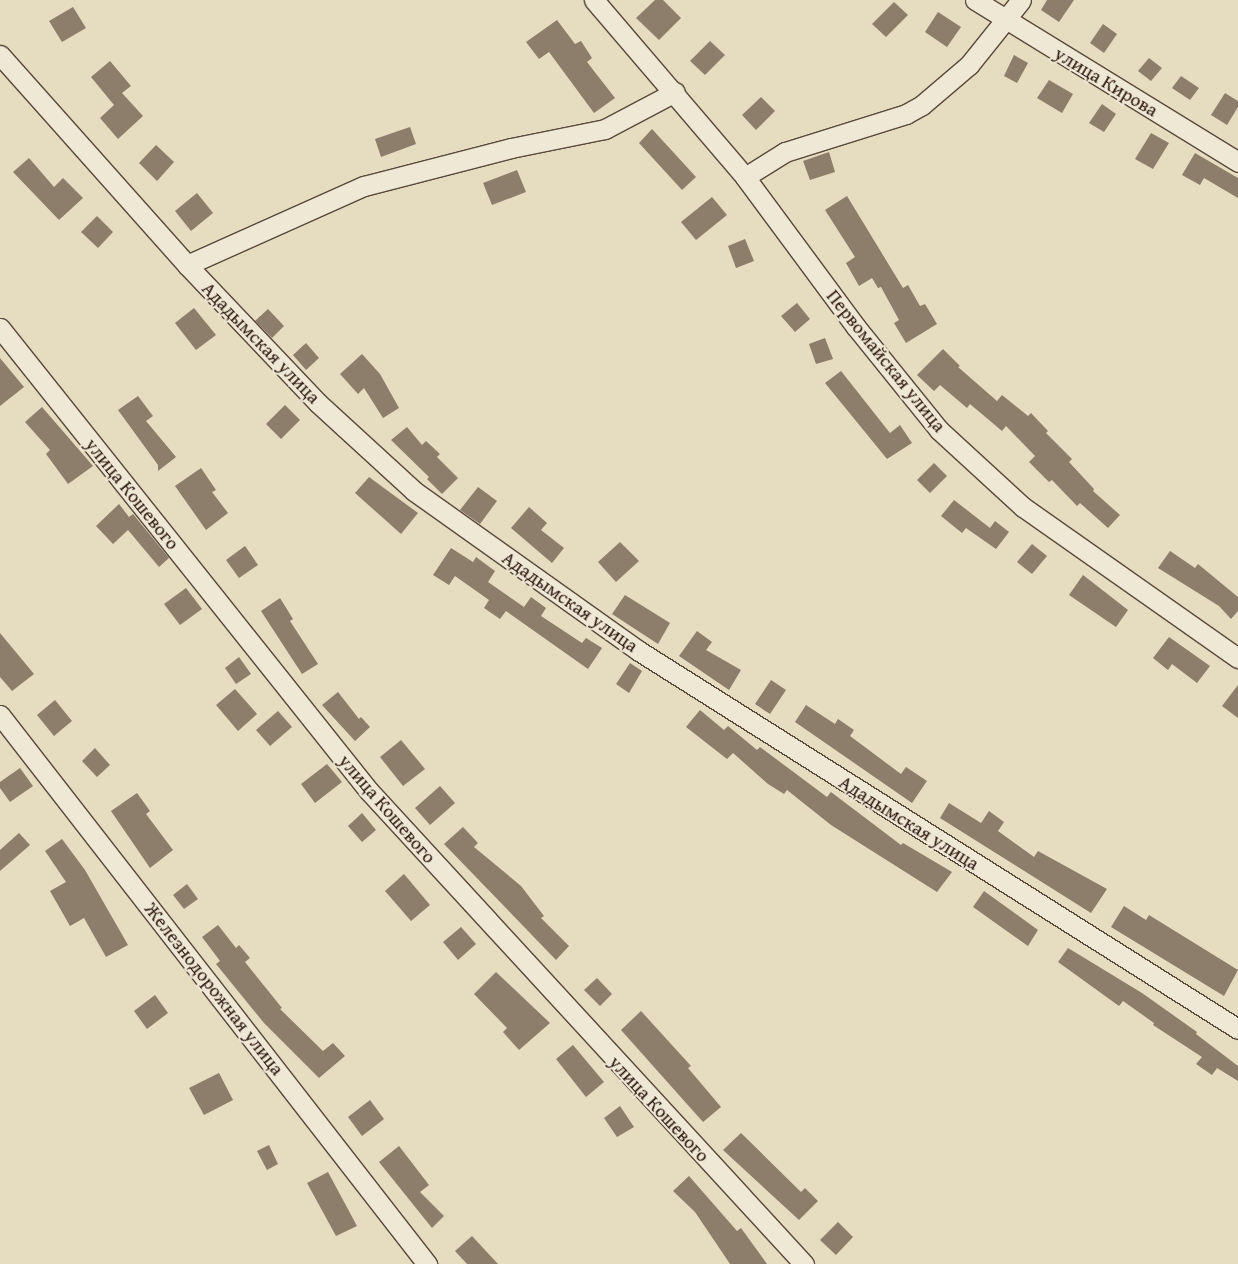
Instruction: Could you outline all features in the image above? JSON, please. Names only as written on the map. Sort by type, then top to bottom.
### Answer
[{"type":"street","name":"Первомайская улица","points":[[594,0],[675,92],[745,177],[856,327],[939,430],[1023,507],[1238,658]]},
{"type":"street","name":"улица Кирова","points":[[974,0],[1238,162]]},
{"type":"street","points":[[745,177],[786,152],[906,114],[922,105],[969,65],[1021,0]]},
{"type":"street","name":"Ададымская улица","points":[[0,55],[187,265],[318,403],[414,491],[639,651],[1238,1029]]},
{"type":"street","points":[[187,265],[364,186],[511,148],[605,129],[675,92]]},
{"type":"street","name":"улица Кошевого","points":[[0,328],[369,791],[804,1264]]},
{"type":"street","name":"Железнодорожная улица","points":[[0,715],[428,1264]]},
{"type":"building","points":[[655,0],[663,0],[681,18],[659,40],[636,18]]},
{"type":"building","points":[[1047,0],[1074,0],[1059,22],[1041,10]]},
{"type":"building","points":[[894,2],[908,15],[886,37],[872,24]]},
{"type":"building","points":[[73,7],[86,28],[62,42],[49,21]]},
{"type":"building","points":[[938,12],[961,27],[947,47],[925,32]]},
{"type":"building","points":[[557,20],[575,44],[581,41],[592,58],[587,62],[615,98],[594,113],[549,52],[539,59],[526,42]]},
{"type":"building","points":[[1103,24],[1117,34],[1104,53],[1090,43]]},
{"type":"building","points":[[710,41],[725,55],[705,75],[690,61]]},
{"type":"building","points":[[1014,55],[1028,63],[1017,83],[1004,76]]},
{"type":"building","points":[[1149,58],[1162,68],[1151,81],[1138,71]]},
{"type":"building","points":[[110,61],[131,86],[122,93],[143,116],[118,139],[100,118],[114,105],[91,77]]},
{"type":"building","points":[[1181,76],[1199,88],[1190,100],[1172,88]]},
{"type":"building","points":[[1049,80],[1073,94],[1062,113],[1037,98]]},
{"type":"building","points":[[1225,93],[1238,101],[1238,107],[1227,125],[1211,115]]},
{"type":"building","points":[[761,97],[775,111],[756,130],[742,115]]},
{"type":"building","points":[[1102,104],[1116,114],[1104,132],[1089,123]]},
{"type":"building","points":[[410,127],[416,144],[381,157],[375,139]]},
{"type":"building","points":[[652,129],[696,177],[682,190],[639,143]]},
{"type":"building","points":[[1151,133],[1169,143],[1153,169],[1135,159]]},
{"type":"building","points":[[156,145],[174,162],[157,181],[139,163]]},
{"type":"building","points":[[829,152],[835,172],[810,180],[803,161]]},
{"type":"building","points":[[1195,153],[1238,178],[1238,198],[1204,178],[1200,185],[1182,175]]},
{"type":"building","points":[[29,158],[54,187],[63,178],[83,198],[59,220],[13,172]]},
{"type":"building","points":[[517,170],[526,192],[492,205],[483,183]]},
{"type":"building","points":[[197,193],[213,213],[191,231],[175,211]]},
{"type":"building","points":[[847,196],[903,288],[908,285],[920,306],[925,304],[937,324],[906,343],[894,323],[899,320],[881,287],[878,288],[872,278],[859,286],[846,263],[855,257],[825,210]]},
{"type":"building","points":[[712,197],[727,215],[696,240],[681,222]]},
{"type":"building","points":[[97,216],[113,232],[98,248],[81,232]]},
{"type":"building","points":[[745,239],[754,261],[736,268],[728,246]]},
{"type":"building","points":[[797,303],[810,319],[795,332],[781,316]]},
{"type":"building","points":[[194,308],[216,335],[196,350],[175,323]]},
{"type":"building","points":[[268,309],[284,326],[272,338],[255,321]]},
{"type":"building","points":[[825,338],[833,359],[816,364],[809,344]]},
{"type":"building","points":[[306,343],[319,358],[306,370],[293,355]]},
{"type":"building","points":[[943,349],[960,366],[958,367],[997,401],[1002,395],[1028,416],[1031,413],[1048,431],[1046,433],[1072,459],[1069,462],[1094,489],[1093,491],[1120,515],[1108,528],[1080,503],[1077,506],[1052,480],[1049,482],[1029,462],[1035,456],[1006,426],[1002,431],[970,404],[967,408],[940,385],[934,391],[917,375]]},
{"type":"building","points":[[362,354],[380,374],[399,408],[383,418],[364,388],[358,394],[340,374]]},
{"type":"building","points":[[0,358],[24,387],[0,406]]},
{"type":"building","points":[[841,371],[890,433],[900,425],[912,443],[887,459],[825,383]]},
{"type":"building","points":[[138,396],[153,416],[146,421],[176,457],[158,471],[158,465],[118,410]]},
{"type":"building","points":[[285,405],[300,420],[281,439],[266,424]]},
{"type":"building","points":[[42,407],[93,466],[68,484],[46,454],[50,450],[25,422]]},
{"type":"building","points":[[407,427],[422,445],[426,441],[440,454],[437,457],[458,478],[442,494],[427,479],[429,477],[391,440]]},
{"type":"building","points":[[934,463],[947,476],[930,493],[917,480]]},
{"type":"building","points":[[201,468],[216,490],[212,492],[228,513],[206,530],[175,486]]},
{"type":"building","points":[[369,477],[418,513],[401,534],[355,493]]},
{"type":"building","points":[[478,487],[497,501],[480,524],[460,510]]},
{"type":"building","points":[[954,500],[990,528],[995,521],[1009,532],[996,549],[966,528],[962,533],[941,516]]},
{"type":"building","points":[[119,504],[129,517],[133,514],[169,558],[159,567],[128,530],[113,544],[96,526]]},
{"type":"building","points":[[529,507],[547,523],[541,530],[564,548],[552,563],[511,528]]},
{"type":"building","points":[[620,542],[639,561],[616,582],[598,562]]},
{"type":"building","points":[[1032,544],[1047,556],[1032,574],[1017,562]]},
{"type":"building","points":[[245,546],[258,565],[239,578],[226,560]]},
{"type":"building","points":[[451,548],[473,562],[476,557],[495,571],[488,582],[524,607],[531,597],[546,608],[541,616],[582,643],[586,638],[602,648],[588,669],[506,611],[500,619],[484,608],[489,600],[455,576],[449,585],[433,575]]},
{"type":"building","points":[[1170,551],[1195,568],[1198,564],[1238,597],[1238,611],[1231,619],[1219,606],[1158,568]]},
{"type":"building","points":[[1083,575],[1128,610],[1116,627],[1069,595]]},
{"type":"building","points":[[186,588],[202,609],[180,625],[164,604]]},
{"type":"building","points":[[625,595],[670,623],[658,644],[612,614]]},
{"type":"building","points":[[280,598],[293,619],[290,621],[318,664],[302,674],[261,611]]},
{"type":"building","points":[[697,631],[712,642],[706,650],[741,670],[729,690],[679,656]]},
{"type":"building","points":[[0,633],[34,674],[12,691],[0,677]]},
{"type":"building","points":[[1169,637],[1210,666],[1197,683],[1172,664],[1168,670],[1153,658]]},
{"type":"building","points":[[239,657],[251,674],[236,684],[225,668]]},
{"type":"building","points":[[630,663],[642,671],[629,693],[616,684]]},
{"type":"building","points":[[771,680],[786,690],[770,714],[755,704]]},
{"type":"building","points":[[1238,685],[1238,718],[1222,706]]},
{"type":"building","points":[[235,689],[257,714],[238,731],[216,705]]},
{"type":"building","points":[[338,692],[359,719],[361,717],[370,727],[355,741],[322,705]]},
{"type":"building","points":[[55,700],[72,721],[54,736],[37,715]]},
{"type":"building","points":[[806,705],[835,724],[838,719],[854,730],[850,736],[901,774],[906,767],[927,781],[912,803],[795,722]]},
{"type":"building","points":[[700,710],[724,730],[728,726],[757,750],[760,747],[827,797],[831,792],[901,845],[903,843],[952,872],[937,892],[831,825],[787,790],[784,794],[768,784],[733,753],[727,759],[686,727]]},
{"type":"building","points":[[278,711],[292,727],[270,746],[256,730]]},
{"type":"building","points":[[401,740],[425,769],[403,786],[380,757]]},
{"type":"building","points":[[95,748],[110,765],[97,777],[82,761]]},
{"type":"building","points":[[327,764],[342,782],[315,803],[301,784]]},
{"type":"building","points":[[20,768],[33,786],[10,802],[0,788],[0,782]]},
{"type":"building","points":[[440,786],[455,803],[430,825],[415,808]]},
{"type":"building","points":[[137,793],[150,811],[146,814],[173,850],[150,868],[111,811]]},
{"type":"building","points":[[949,803],[981,823],[989,811],[1004,822],[998,831],[1034,857],[1038,851],[1107,889],[1091,913],[940,818]]},
{"type":"building","points":[[362,813],[376,830],[362,842],[348,826]]},
{"type":"building","points":[[463,827],[478,843],[474,847],[521,886],[544,916],[541,918],[569,946],[556,960],[444,844]]},
{"type":"building","points":[[19,833],[30,845],[0,871],[0,850]]},
{"type":"building","points":[[62,839],[85,870],[128,945],[106,957],[84,918],[70,926],[50,891],[66,882],[45,851]]},
{"type":"building","points":[[404,874],[430,905],[411,921],[385,891]]},
{"type":"building","points":[[187,884],[198,899],[184,909],[173,895]]},
{"type":"building","points":[[984,891],[1038,930],[1028,946],[973,907]]},
{"type":"building","points":[[1124,906],[1146,920],[1149,915],[1238,970],[1224,996],[1111,927]]},
{"type":"building","points":[[218,925],[236,948],[239,945],[250,958],[245,962],[282,1008],[280,1009],[323,1051],[333,1043],[345,1056],[319,1078],[264,1023],[216,964],[220,961],[202,937]]},
{"type":"building","points":[[461,927],[476,944],[458,960],[443,942]]},
{"type":"building","points":[[1068,948],[1142,993],[1197,1032],[1196,1034],[1238,1066],[1238,1081],[1217,1068],[1212,1075],[1196,1064],[1202,1057],[1153,1025],[1154,1023],[1123,1001],[1119,1006],[1058,962]]},
{"type":"building","points":[[496,972],[550,1023],[519,1050],[503,1032],[507,1028],[474,994]]},
{"type":"building","points":[[597,978],[612,994],[600,1006],[584,990]]},
{"type":"building","points":[[155,995],[168,1013],[147,1029],[134,1011]]},
{"type":"building","points":[[641,1011],[691,1066],[688,1068],[721,1107],[703,1122],[621,1030]]},
{"type":"building","points":[[573,1045],[604,1082],[586,1097],[556,1059]]},
{"type":"building","points":[[219,1073],[233,1100],[204,1115],[189,1088]]},
{"type":"building","points":[[370,1100],[384,1119],[362,1136],[348,1117]]},
{"type":"building","points":[[620,1106],[634,1127],[617,1137],[604,1118]]},
{"type":"building","points":[[741,1133],[801,1192],[805,1188],[818,1201],[799,1220],[723,1150]]},
{"type":"building","points":[[269,1145],[278,1164],[267,1170],[257,1151]]},
{"type":"building","points":[[399,1146],[429,1185],[420,1192],[444,1216],[432,1228],[379,1162]]},
{"type":"building","points":[[328,1172],[357,1226],[336,1236],[307,1183]]},
{"type":"building","points":[[689,1176],[737,1231],[741,1228],[767,1264],[730,1264],[695,1212],[673,1191]]},
{"type":"building","points":[[838,1222],[853,1237],[836,1255],[820,1240]]},
{"type":"building","points":[[472,1236],[498,1264],[467,1264],[455,1251]]}]
